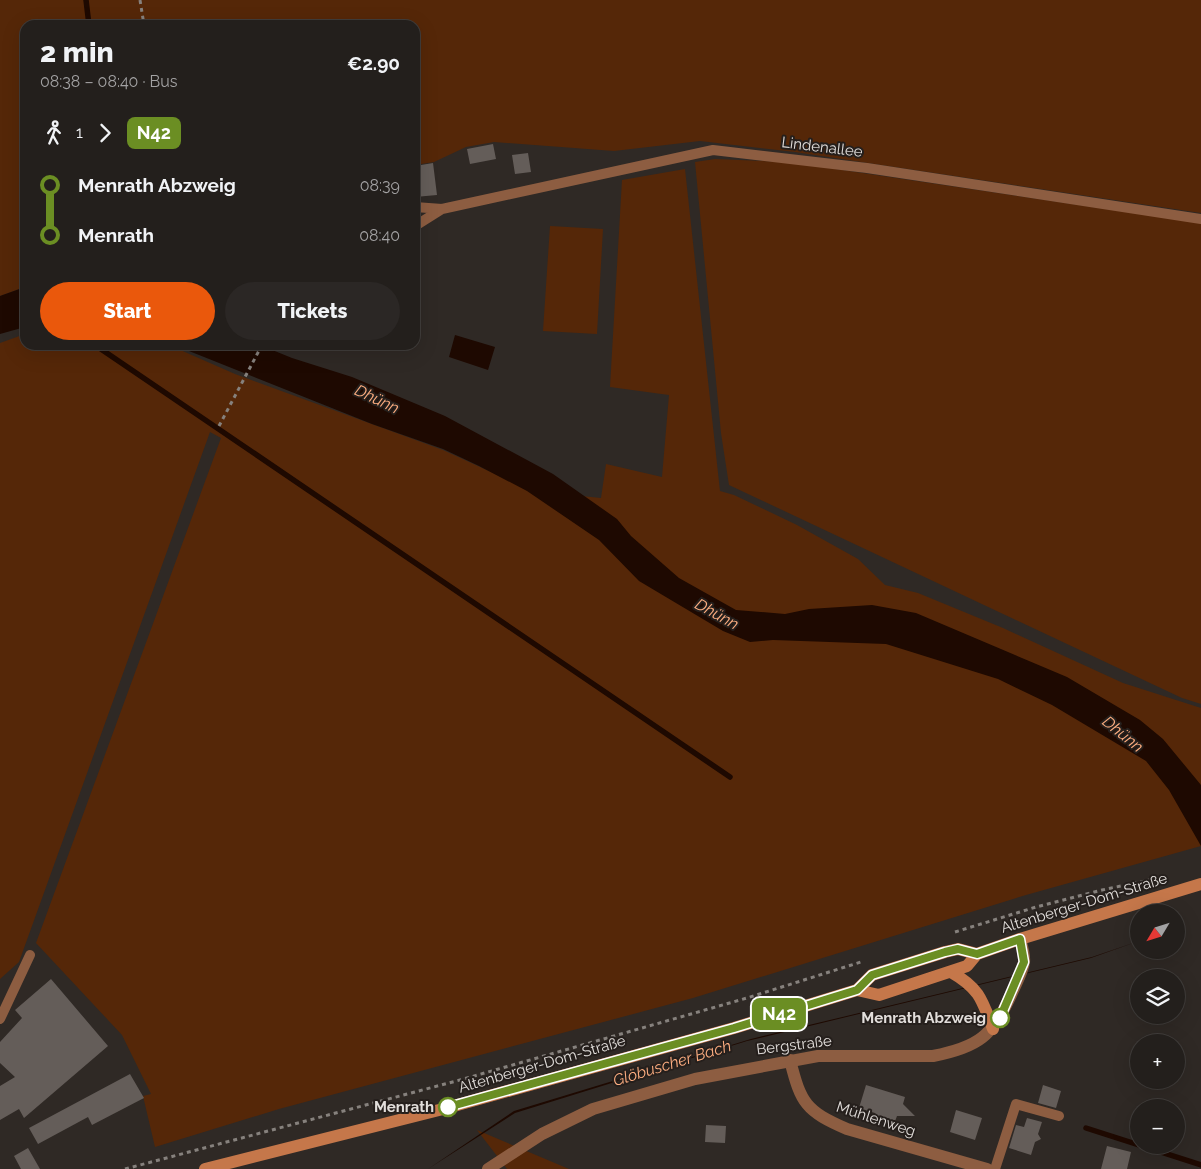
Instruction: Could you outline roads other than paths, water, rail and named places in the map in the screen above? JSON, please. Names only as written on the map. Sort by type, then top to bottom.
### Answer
[{"type":"main road","name":"Altenberger-Dom-Straße","points":[[205,1169],[472,1101],[857,990],[879,995],[967,966],[977,954],[1020,939],[1201,884]]},
{"type":"main road","name":"Altenberger-Dom-Straße","points":[[857,990],[872,975],[945,952],[958,949],[977,954]]},
{"type":"main road","points":[[951,972],[968,982],[981,997],[993,1029]]},
{"type":"street","points":[[993,1029],[1024,962],[1020,939]]},
{"type":"street","name":"Bergstraße","points":[[488,1169],[542,1134],[593,1109],[695,1079],[790,1060],[848,1055],[933,1056],[970,1044],[993,1029]]},
{"type":"street","name":"Mühlenweg","points":[[790,1060],[795,1082],[808,1108],[826,1120],[847,1129],[987,1169]]},
{"type":"lane","name":"Lindenallee","points":[[420,207],[442,209],[713,150],[867,168],[1201,219]]},
{"type":"lane","name":"Lindenallee","points":[[420,223],[442,209]]},
{"type":"lane","points":[[0,1019],[30,955]]},
{"type":"lane","points":[[995,1169],[1016,1104],[1059,1116]]},
{"type":"water","points":[[20,289],[20,328],[0,334],[0,296]]},
{"type":"water","points":[[455,335],[495,347],[488,370],[449,357]]},
{"type":"water","name":"Dhünn","points":[[187,350],[272,350],[352,377],[445,416],[553,474],[617,519],[631,536],[679,578],[736,610],[785,614],[809,609],[872,605],[916,613],[1067,677],[1140,720],[1163,739],[1201,785],[1201,846],[1169,790],[1146,761],[1052,705],[998,679],[886,644],[773,640],[750,642],[723,631],[639,581],[599,540],[527,491],[443,449],[372,424]]},
{"type":"water","name":"Glöbuscher Bach","points":[[1130,944],[1091,958],[747,1041],[515,1113],[428,1169],[514,1111],[751,1039],[1092,957]]},
{"type":"waterway","points":[[86,0],[88,20]]},
{"type":"waterway","points":[[102,350],[730,777]]},
{"type":"waterway","points":[[1086,1128],[1201,1165]]},
{"type":"place","name":"Menrath Abzweig","points":[[1000,1018]]},
{"type":"place","name":"Menrath","points":[[448,1107]]}]
